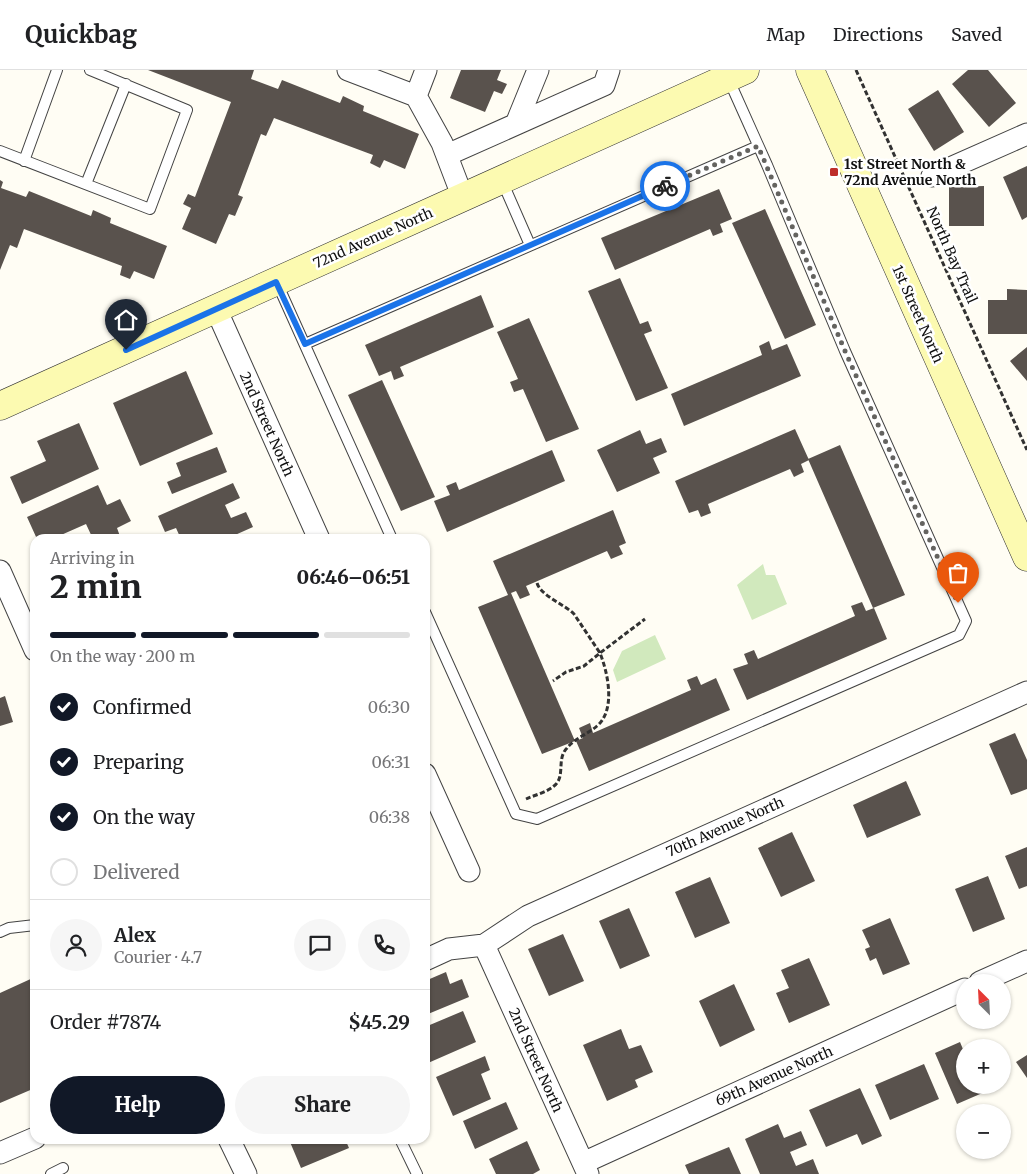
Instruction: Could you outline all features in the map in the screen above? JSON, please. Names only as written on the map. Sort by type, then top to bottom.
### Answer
[{"type":"street","points":[[348,70],[416,96],[442,143],[463,198]]},
{"type":"street","points":[[416,96],[426,70]]},
{"type":"street","points":[[516,124],[538,70]]},
{"type":"street","points":[[447,155],[604,85],[610,70]]},
{"type":"street","name":"1st Street North","points":[[810,70],[1027,557]]},
{"type":"street","name":"72nd Avenue North","points":[[0,406],[737,74]]},
{"type":"street","points":[[932,176],[1027,134]]},
{"type":"street","name":"2nd Street North","points":[[216,309],[317,534]]},
{"type":"street","points":[[0,571],[30,639]]},
{"type":"street","name":"70th Avenue North","points":[[430,958],[449,949],[484,945],[528,916],[1027,692]]},
{"type":"street","points":[[430,785],[469,871]]},
{"type":"street","name":"2nd Street North","points":[[484,945],[586,1168]]},
{"type":"street","points":[[998,974],[1027,961]]},
{"type":"street","name":"69th Avenue North","points":[[586,1168],[956,993]]},
{"type":"street","points":[[0,1153],[30,1140]]},
{"type":"street","points":[[231,1144],[246,1174]]},
{"type":"lane","points":[[24,161],[57,70]]},
{"type":"lane","points":[[0,151],[150,210],[187,110],[90,70]]},
{"type":"lane","points":[[430,623],[516,814],[537,819],[959,635],[966,621],[845,351],[758,146],[737,74]]},
{"type":"lane","points":[[86,184],[126,84]]},
{"type":"lane","points":[[305,344],[758,146]]},
{"type":"lane","points":[[501,180],[530,245]]},
{"type":"lane","points":[[276,282],[390,534]]},
{"type":"lane","points":[[0,932],[9,928],[30,926]]},
{"type":"lane","points":[[402,1144],[417,1174]]},
{"type":"lane","points":[[51,1174],[64,1168]]},
{"type":"path","name":"North Bay Trail","points":[[856,70],[1027,450]]},
{"type":"path","points":[[512,805],[554,787],[560,778],[562,754],[580,736],[597,726],[607,713],[609,700],[606,668],[600,654],[574,614],[539,590],[537,583]]},
{"type":"path","points":[[553,681],[566,672],[584,666],[645,619]]},
{"type":"green space","points":[[763,564],[766,575],[775,575],[787,604],[752,620],[737,585]]},
{"type":"green space","points":[[655,635],[666,659],[617,682],[613,670],[622,651]]},
{"type":"building","points":[[148,70],[254,70],[251,79],[278,89],[282,80],[340,103],[343,96],[364,106],[363,111],[419,134],[405,169],[384,160],[380,168],[370,163],[373,155],[274,118],[266,136],[261,134],[238,195],[243,197],[235,216],[229,214],[216,244],[182,229],[191,208],[183,204],[188,194],[195,197],[231,102]]},
{"type":"building","points":[[461,70],[501,70],[497,80],[507,84],[502,94],[494,91],[485,112],[450,98]]},
{"type":"building","points":[[968,70],[988,70],[1016,103],[989,127],[952,84]]},
{"type":"building","points":[[938,90],[964,132],[934,151],[908,109]]},
{"type":"building","points":[[1027,166],[1027,217],[1022,220],[1003,177]]},
{"type":"building","points":[[0,180],[3,182],[1,188],[26,197],[29,191],[91,216],[93,210],[111,218],[110,223],[167,246],[154,279],[134,271],[130,279],[120,275],[122,266],[24,229],[17,248],[10,245],[0,270]]},
{"type":"building","points":[[984,186],[984,226],[949,226],[949,187]]},
{"type":"building","points":[[719,189],[732,219],[720,224],[723,232],[713,236],[710,229],[615,270],[601,238]]},
{"type":"building","points":[[765,209],[816,325],[785,339],[732,223]]},
{"type":"building","points":[[620,278],[640,324],[648,321],[652,331],[644,334],[668,388],[636,401],[588,291]]},
{"type":"building","points":[[1007,289],[1027,290],[1027,334],[988,334],[988,300],[1007,300]]},
{"type":"building","points":[[481,295],[494,327],[400,367],[404,376],[394,380],[391,371],[379,376],[365,345]]},
{"type":"building","points":[[529,318],[579,429],[546,442],[523,389],[514,392],[510,382],[518,379],[497,332]]},
{"type":"building","points":[[769,341],[772,350],[787,344],[801,376],[684,426],[671,394],[762,355],[759,346]]},
{"type":"building","points":[[1027,347],[1027,381],[1010,361]]},
{"type":"building","points":[[186,371],[213,434],[140,466],[113,403]]},
{"type":"building","points":[[382,380],[435,497],[401,511],[348,395]]},
{"type":"building","points":[[79,423],[99,469],[22,504],[10,477],[46,461],[37,441]]},
{"type":"building","points":[[795,429],[809,460],[801,464],[804,472],[794,477],[790,469],[708,504],[711,513],[701,517],[698,510],[689,513],[675,481]]},
{"type":"building","points":[[640,430],[646,444],[661,438],[667,452],[653,458],[660,473],[617,492],[597,450]]},
{"type":"building","points":[[840,445],[905,595],[873,608],[808,459]]},
{"type":"building","points":[[217,447],[227,472],[172,494],[167,482],[181,476],[176,463]]},
{"type":"building","points":[[552,450],[565,481],[447,532],[434,501],[450,495],[446,486],[456,482],[459,490]]},
{"type":"building","points":[[233,483],[240,498],[225,505],[231,518],[246,512],[253,527],[237,534],[179,534],[176,528],[165,532],[158,516]]},
{"type":"building","points":[[98,485],[107,505],[120,499],[131,521],[117,528],[119,534],[91,534],[86,524],[63,534],[35,534],[27,517]]},
{"type":"building","points":[[613,510],[626,543],[619,546],[623,554],[611,559],[607,551],[526,586],[530,595],[520,599],[516,591],[511,593],[575,741],[542,754],[478,607],[508,595],[493,561]]},
{"type":"building","points":[[862,602],[866,611],[874,608],[887,639],[747,700],[733,669],[748,664],[744,654],[754,650],[758,659],[855,616],[851,606]]},
{"type":"building","points":[[697,676],[701,685],[716,678],[730,710],[589,771],[576,741],[583,738],[579,728],[590,723],[593,733],[691,690],[687,680]]},
{"type":"building","points":[[5,696],[13,722],[0,726],[0,698]]},
{"type":"building","points":[[1015,733],[1027,760],[1027,789],[1011,795],[989,744]]},
{"type":"building","points":[[906,781],[921,815],[867,838],[853,805]]},
{"type":"building","points":[[792,832],[815,881],[781,897],[758,848]]},
{"type":"building","points":[[1027,847],[1027,886],[1019,889],[1005,856]]},
{"type":"building","points":[[988,876],[1005,919],[973,932],[955,889]]},
{"type":"building","points":[[710,877],[730,923],[695,938],[675,892]]},
{"type":"building","points":[[629,908],[650,956],[620,969],[599,921]]},
{"type":"building","points":[[890,918],[910,964],[883,975],[876,958],[870,961],[865,949],[870,947],[862,930]]},
{"type":"building","points":[[563,934],[584,981],[549,996],[528,949]]},
{"type":"building","points":[[809,958],[830,1005],[789,1023],[776,993],[789,988],[781,970]]},
{"type":"building","points":[[446,972],[450,984],[462,979],[469,997],[430,1013],[430,979]]},
{"type":"building","points":[[30,979],[30,1090],[0,1103],[0,993]]},
{"type":"building","points":[[734,984],[755,1030],[720,1047],[699,1001]]},
{"type":"building","points":[[463,1011],[476,1042],[430,1062],[430,1025]]},
{"type":"building","points":[[621,1029],[629,1049],[641,1045],[653,1072],[635,1080],[638,1087],[607,1101],[583,1045]]},
{"type":"building","points":[[956,1044],[956,1094],[980,1094],[957,1104],[935,1053]]},
{"type":"building","points":[[1027,1055],[1027,1078],[1016,1062]]},
{"type":"building","points":[[485,1056],[490,1070],[481,1074],[491,1099],[453,1116],[436,1077]]},
{"type":"building","points":[[924,1064],[939,1099],[890,1120],[875,1085]]},
{"type":"building","points":[[860,1088],[882,1136],[862,1145],[857,1134],[826,1147],[809,1110]]},
{"type":"building","points":[[506,1102],[518,1129],[475,1149],[463,1121]]},
{"type":"building","points":[[778,1124],[784,1138],[801,1131],[807,1145],[790,1152],[796,1166],[813,1159],[819,1174],[760,1174],[745,1139]]},
{"type":"building","points":[[527,1141],[540,1170],[533,1174],[496,1174],[489,1159]]},
{"type":"building","points":[[291,1144],[347,1144],[349,1148],[301,1168]]},
{"type":"building","points":[[729,1147],[741,1174],[689,1174],[685,1165]]},
{"type":"way so far","points":[[665,186],[758,146],[845,351],[958,603]]},
{"type":"place","name":"1st Street North & 72nd Avenue North","points":[[834,172]]},
{"type":"route","points":[[126,350],[276,282],[305,344],[665,186]]}]
